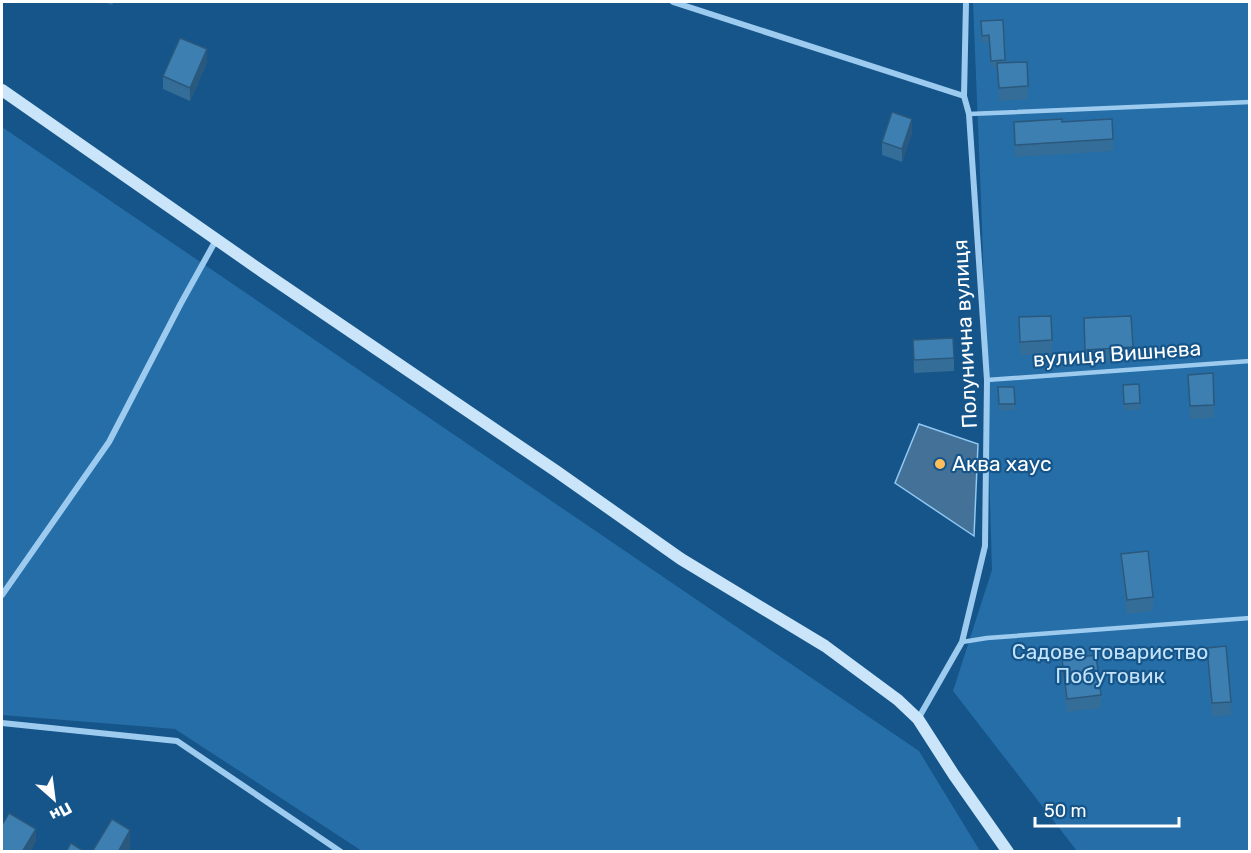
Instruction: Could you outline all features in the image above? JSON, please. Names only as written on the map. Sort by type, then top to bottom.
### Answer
[{"type":"main road","points":[[2,90],[681,559],[825,645],[898,700],[918,719],[1008,852]]},
{"type":"street","points":[[673,2],[964,96]]},
{"type":"street","name":"Полунична вулиця","points":[[918,719],[962,642],[985,546],[987,380],[969,114],[964,96],[966,2]]},
{"type":"street","points":[[2,595],[109,442],[216,240]]},
{"type":"street","points":[[2,723],[177,741],[341,852]]},
{"type":"lane","points":[[969,114],[1250,102]]},
{"type":"lane","name":"вулиця Вишнева","points":[[987,380],[1250,361]]},
{"type":"lane","points":[[962,642],[987,638],[1250,618]]},
{"type":"green space","name":"Садове товариство Побутовик","points":[[973,2],[1249,2],[1249,851],[1077,851],[953,691],[992,570]]},
{"type":"green space","points":[[2,127],[919,751],[980,851],[362,851],[175,729],[2,715]]},
{"type":"shaded area","name":"Аква хаус","points":[[919,424],[978,444],[974,536],[895,483]]},
{"type":"building","points":[[1003,20],[1005,60],[991,61],[989,35],[982,36],[981,21]]},
{"type":"building","points":[[180,38],[207,49],[190,88],[163,76]]},
{"type":"building","points":[[1027,62],[1028,86],[999,88],[997,63]]},
{"type":"building","points":[[892,112],[912,119],[902,149],[882,142]]},
{"type":"building","points":[[1062,119],[1062,122],[1112,119],[1113,139],[1015,145],[1014,122]]},
{"type":"building","points":[[1051,316],[1052,340],[1020,342],[1019,317]]},
{"type":"building","points":[[1131,316],[1133,347],[1085,350],[1084,318]]},
{"type":"building","points":[[953,338],[954,358],[914,360],[913,340]]},
{"type":"building","points":[[1213,373],[1214,405],[1190,406],[1188,375]]},
{"type":"building","points":[[1139,384],[1140,403],[1124,404],[1123,385]]},
{"type":"building","points":[[998,387],[1014,387],[1015,404],[999,404]]},
{"type":"building","points":[[1148,551],[1153,597],[1127,600],[1121,554]]},
{"type":"building","points":[[1226,646],[1231,702],[1212,703],[1207,648]]},
{"type":"building","points":[[1096,655],[1101,695],[1067,699],[1062,659]]},
{"type":"building","points":[[9,813],[36,829],[22,852],[2,852],[2,825]]},
{"type":"building","points":[[112,819],[130,830],[118,852],[92,852]]},
{"type":"building","points":[[71,843],[85,852],[66,852]]},
{"type":"place","name":"Аква хаус","points":[[940,464]]}]
